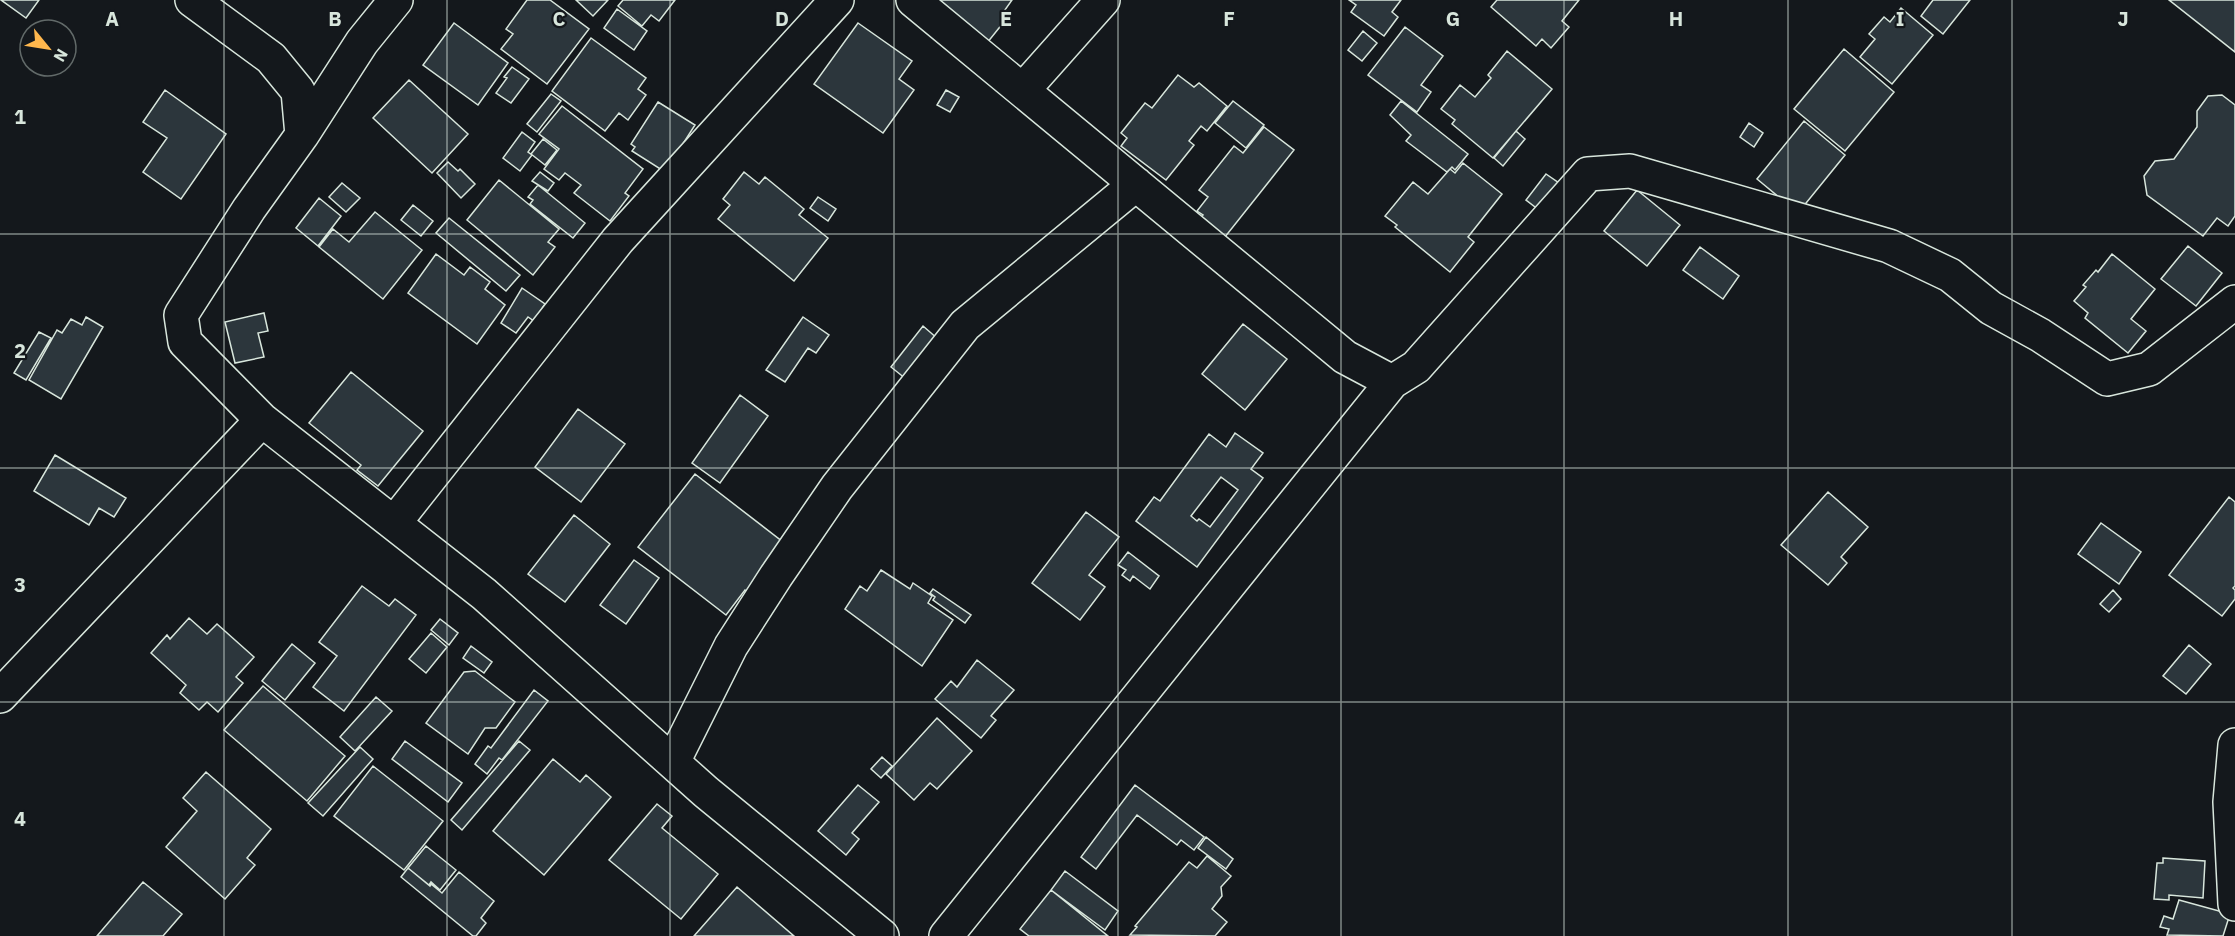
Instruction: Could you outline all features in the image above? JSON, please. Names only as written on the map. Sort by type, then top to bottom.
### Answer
[{"type":"street","points":[[192,0],[272,58],[298,91],[302,135]]},
{"type":"street","points":[[396,0],[362,42],[302,135],[237,227],[181,315],[185,342],[262,420],[484,594],[706,792],[882,936]]},
{"type":"street","points":[[395,522],[618,240],[837,0]]},
{"type":"street","points":[[913,0],[1345,357],[1392,382]]},
{"type":"street","points":[[1023,90],[1103,0]]},
{"type":"street","points":[[946,936],[1392,382],[1416,367],[1588,174],[1630,171],[1889,246],[1950,275],[1991,308],[2040,334],[2107,379],[2150,369],[2235,302]]},
{"type":"street","points":[[673,762],[731,646],[776,576],[837,487],[964,325],[1136,184]]},
{"type":"street","points":[[0,696],[262,420]]},
{"type":"street","points":[[2235,745],[2230,802],[2235,904]]},
{"type":"building","points":[[1,0],[39,0],[26,18]]},
{"type":"building","points":[[527,0],[550,0],[589,29],[547,84],[501,49],[513,34],[506,29]]},
{"type":"building","points":[[576,0],[608,0],[593,16]]},
{"type":"building","points":[[623,0],[675,0],[659,21],[651,15],[642,26],[618,6]]},
{"type":"building","points":[[934,0],[1012,0],[1002,14],[1007,18],[987,43]]},
{"type":"building","points":[[1349,0],[1401,0],[1392,12],[1398,17],[1384,36],[1351,12],[1356,5]]},
{"type":"building","points":[[1497,0],[1579,0],[1562,21],[1569,27],[1551,48],[1542,39],[1536,46],[1491,7]]},
{"type":"building","points":[[1933,0],[1970,0],[1943,34],[1921,16]]},
{"type":"building","points":[[2169,0],[2235,0],[2235,52]]},
{"type":"building","points":[[1901,8],[1933,35],[1892,84],[1860,57],[1875,39],[1869,34],[1884,17],[1890,22]]},
{"type":"building","points":[[617,9],[647,31],[634,50],[604,28]]},
{"type":"building","points":[[454,23],[508,63],[478,105],[423,65]]},
{"type":"building","points":[[858,23],[912,61],[899,79],[914,90],[883,133],[814,84]]},
{"type":"building","points":[[1405,27],[1443,56],[1421,85],[1431,92],[1417,112],[1368,75]]},
{"type":"building","points":[[1363,31],[1377,43],[1362,61],[1348,50]]},
{"type":"building","points":[[591,38],[646,78],[638,89],[646,95],[628,120],[619,113],[605,131],[552,91]]},
{"type":"building","points":[[1844,49],[1894,92],[1845,151],[1794,109]]},
{"type":"building","points":[[1507,51],[1552,89],[1493,158],[1452,124],[1455,120],[1441,109],[1460,85],[1475,97],[1491,78],[1488,75]]},
{"type":"building","points":[[512,67],[529,79],[511,103],[496,93]]},
{"type":"building","points":[[1178,75],[1194,87],[1199,83],[1227,106],[1207,131],[1201,126],[1189,141],[1194,145],[1166,180],[1121,146],[1127,138],[1121,133],[1145,103],[1152,108]]},
{"type":"building","points":[[409,80],[468,134],[432,173],[373,118]]},
{"type":"building","points":[[165,90],[226,134],[181,199],[143,172],[167,138],[143,122]]},
{"type":"building","points":[[946,90],[959,97],[950,112],[937,105]]},
{"type":"building","points":[[551,94],[561,101],[537,132],[527,124]]},
{"type":"building","points":[[2222,95],[2235,105],[2235,216],[2228,226],[2217,218],[2203,236],[2147,195],[2144,176],[2155,161],[2174,159],[2197,127],[2197,111],[2208,96]]},
{"type":"building","points":[[1233,101],[1264,125],[1246,148],[1215,123]]},
{"type":"building","points":[[1401,101],[1468,154],[1455,170],[1452,167],[1447,172],[1406,141],[1411,135],[1390,115]]},
{"type":"building","points":[[658,102],[695,125],[665,172],[632,151],[635,147],[631,144]]},
{"type":"building","points":[[562,106],[643,169],[625,193],[629,196],[610,221],[574,193],[581,185],[565,173],[559,180],[544,169],[559,149],[539,134]]},
{"type":"building","points":[[1804,121],[1845,155],[1798,213],[1757,179]]},
{"type":"building","points":[[1749,123],[1763,133],[1754,147],[1740,137]]},
{"type":"building","points":[[1264,127],[1294,150],[1217,247],[1193,229],[1203,215],[1197,211],[1208,197],[1199,190],[1234,146],[1243,153]]},
{"type":"building","points":[[1516,131],[1525,139],[1503,166],[1494,158]]},
{"type":"building","points":[[522,132],[535,142],[528,152],[532,155],[520,171],[503,158]]},
{"type":"building","points":[[543,139],[557,150],[545,165],[531,154]]},
{"type":"building","points":[[448,162],[458,171],[460,169],[475,184],[461,198],[437,173]]},
{"type":"building","points":[[1463,163],[1502,194],[1468,237],[1474,242],[1450,272],[1395,227],[1397,225],[1385,216],[1413,182],[1428,194],[1450,169],[1455,173]]},
{"type":"building","points":[[540,172],[554,183],[548,191],[532,181]]},
{"type":"building","points":[[744,172],[759,184],[765,177],[804,209],[799,215],[828,238],[794,281],[718,219],[730,205],[723,199]]},
{"type":"building","points":[[1546,174],[1559,183],[1539,210],[1526,200]]},
{"type":"building","points":[[499,180],[559,229],[548,242],[555,247],[533,275],[467,220]]},
{"type":"building","points":[[342,183],[360,198],[346,212],[329,197]]},
{"type":"building","points":[[538,185],[585,223],[573,238],[530,204],[533,200],[528,197]]},
{"type":"building","points":[[1637,190],[1680,225],[1647,266],[1604,231]]},
{"type":"building","points":[[818,197],[836,209],[828,221],[810,208]]},
{"type":"building","points":[[319,198],[341,216],[318,246],[296,228]]},
{"type":"building","points":[[413,205],[433,221],[421,236],[401,220]]},
{"type":"building","points":[[375,212],[422,250],[383,299],[319,247],[333,229],[349,242]]},
{"type":"building","points":[[449,218],[520,275],[506,291],[436,233]]},
{"type":"building","points":[[2188,246],[2222,273],[2196,306],[2161,279]]},
{"type":"building","points":[[1700,247],[1739,276],[1723,299],[1683,270]]},
{"type":"building","points":[[436,254],[464,275],[470,267],[490,282],[485,289],[505,305],[477,344],[408,293]]},
{"type":"building","points":[[2112,254],[2155,289],[2131,319],[2146,331],[2128,353],[2085,318],[2088,313],[2074,301],[2086,287],[2083,285],[2096,270],[2098,272]]},
{"type":"building","points":[[522,288],[545,304],[534,321],[528,317],[516,333],[501,323]]},
{"type":"building","points":[[264,313],[268,331],[258,333],[264,357],[235,363],[225,322]]},
{"type":"building","points":[[86,317],[103,327],[61,399],[29,380],[57,330],[62,333],[71,319],[82,325]]},
{"type":"building","points":[[803,317],[829,335],[816,353],[808,348],[785,382],[766,370]]},
{"type":"building","points":[[1243,324],[1287,359],[1245,410],[1202,374]]},
{"type":"building","points":[[923,326],[938,339],[906,379],[891,367]]},
{"type":"building","points":[[39,332],[51,338],[26,380],[14,373]]},
{"type":"building","points":[[351,372],[423,431],[378,486],[357,470],[361,465],[309,423]]},
{"type":"building","points":[[740,395],[768,416],[720,483],[692,463]]},
{"type":"building","points":[[578,409],[625,444],[581,502],[535,467]]},
{"type":"building","points":[[1235,433],[1263,453],[1251,469],[1263,478],[1197,567],[1136,521],[1154,497],[1160,501],[1209,434],[1226,447]],"holes":[[[1221,477],[1238,490],[1210,527],[1191,516]]]},
{"type":"building","points":[[55,455],[126,498],[114,517],[99,508],[89,525],[34,491]]},
{"type":"building","points":[[695,474],[783,542],[755,597],[745,590],[726,615],[638,547]]},
{"type":"building","points":[[1828,492],[1868,527],[1841,557],[1847,563],[1828,585],[1781,545]]},
{"type":"building","points":[[2229,497],[2235,502],[2235,586],[2233,588],[2235,599],[2222,616],[2169,575]]},
{"type":"building","points":[[1086,512],[1119,537],[1089,575],[1105,587],[1080,620],[1032,583]]},
{"type":"building","points":[[574,515],[610,544],[565,602],[528,574]]},
{"type":"building","points":[[2101,523],[2141,552],[2119,584],[2078,554]]},
{"type":"building","points":[[1128,552],[1159,576],[1150,589],[1133,576],[1130,581],[1122,575],[1126,570],[1118,565]]},
{"type":"building","points":[[634,560],[659,578],[626,624],[600,605]]},
{"type":"building","points":[[881,570],[910,589],[913,583],[932,596],[928,603],[953,620],[922,666],[845,609],[860,586],[867,591]]},
{"type":"building","points":[[362,586],[389,606],[395,599],[416,615],[344,711],[313,687],[337,656],[319,642]]},
{"type":"building","points":[[933,589],[971,615],[965,623],[933,600],[935,597],[930,593]]},
{"type":"building","points":[[2113,590],[2121,599],[2109,612],[2100,604]]},
{"type":"building","points":[[189,618],[207,634],[217,624],[254,657],[236,677],[243,683],[218,712],[207,702],[199,710],[180,693],[186,685],[151,653],[167,635],[170,639]]},
{"type":"building","points":[[440,619],[458,633],[449,645],[431,630]]},
{"type":"building","points":[[431,633],[447,647],[426,673],[409,659]]},
{"type":"building","points":[[292,644],[315,663],[285,700],[262,681]]},
{"type":"building","points":[[2189,645],[2211,664],[2186,694],[2163,676]]},
{"type":"building","points":[[471,646],[492,662],[484,673],[463,658]]},
{"type":"building","points":[[977,660],[1014,690],[991,716],[996,720],[981,738],[935,699],[951,681],[957,687]]},
{"type":"building","points":[[475,671],[515,702],[496,728],[485,728],[468,754],[426,723],[464,672]]},
{"type":"building","points":[[263,686],[345,756],[307,801],[224,730]]},
{"type":"building","points":[[534,690],[548,701],[502,760],[499,758],[487,774],[475,764],[488,746],[491,748]]},
{"type":"building","points":[[376,697],[392,711],[355,751],[340,737]]},
{"type":"building","points":[[937,718],[972,751],[937,789],[930,783],[914,800],[886,774]]},
{"type":"building","points":[[405,741],[462,783],[448,802],[392,759]]},
{"type":"building","points":[[519,741],[530,750],[462,830],[451,820]]},
{"type":"building","points":[[360,747],[373,759],[323,816],[308,803]]},
{"type":"building","points":[[882,757],[892,766],[881,778],[871,769]]},
{"type":"building","points":[[553,759],[580,782],[586,775],[611,797],[544,875],[493,831]]},
{"type":"building","points":[[373,766],[443,821],[404,870],[334,816]]},
{"type":"building","points":[[206,772],[271,829],[247,858],[255,865],[225,899],[166,847],[197,811],[183,798]]},
{"type":"building","points":[[858,785],[879,802],[852,833],[859,839],[846,855],[818,831]]},
{"type":"building","points":[[1135,785],[1204,837],[1194,850],[1181,840],[1177,845],[1137,815],[1096,869],[1081,857]]},
{"type":"building","points":[[657,804],[672,816],[662,828],[718,874],[681,919],[609,860]]},
{"type":"building","points":[[1206,837],[1233,859],[1226,869],[1198,848]]},
{"type":"building","points":[[426,846],[456,870],[440,890],[431,882],[429,885],[408,868]]},
{"type":"building","points":[[1207,856],[1231,876],[1221,887],[1222,896],[1212,909],[1227,922],[1215,936],[1130,935],[1189,862],[1197,868]]},
{"type":"building","points":[[2163,858],[2205,861],[2203,898],[2169,895],[2169,900],[2154,899],[2157,863],[2163,863]]},
{"type":"building","points":[[408,868],[442,893],[459,872],[494,901],[481,918],[486,923],[476,936],[473,936],[401,877]]},
{"type":"building","points":[[1065,871],[1118,911],[1105,930],[1051,890]]},
{"type":"building","points":[[143,882],[182,914],[163,936],[97,936]]},
{"type":"building","points":[[737,887],[794,936],[694,936]]},
{"type":"building","points":[[1051,890],[1108,936],[1029,936],[1020,929]]},
{"type":"building","points":[[2179,900],[2230,914],[2223,936],[2167,935],[2169,929],[2160,927],[2164,916],[2173,919]]}]
